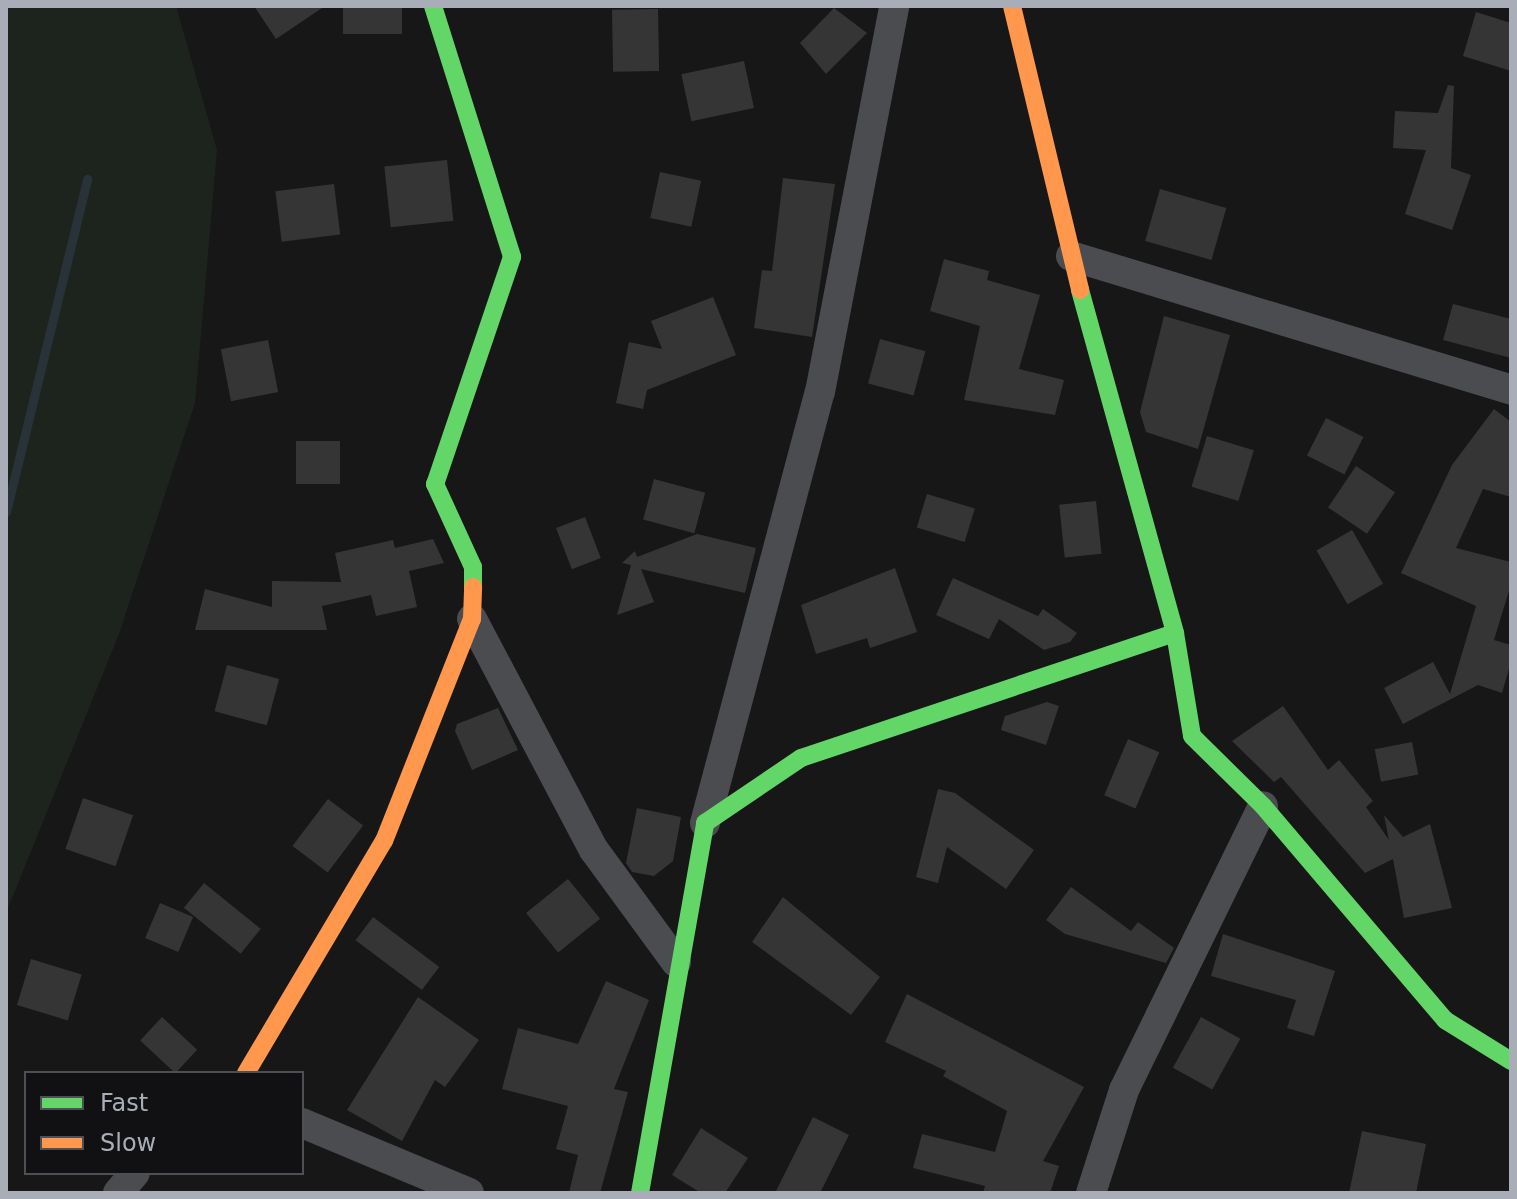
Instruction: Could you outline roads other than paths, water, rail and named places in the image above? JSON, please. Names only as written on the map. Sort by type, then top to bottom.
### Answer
[{"type":"street","points":[[247,1071],[384,841],[472,619],[473,567],[435,484],[512,257],[433,6]]},
{"type":"street","points":[[640,1193],[676,962],[705,823],[820,392],[894,6]]},
{"type":"street","points":[[1012,6],[1071,256],[1175,633],[1192,736],[1263,806],[1445,1020],[1511,1061]]},
{"type":"street","points":[[1071,256],[1511,390]]},
{"type":"street","points":[[472,619],[594,850],[676,962]]},
{"type":"street","points":[[705,823],[801,758],[1175,633]]},
{"type":"street","points":[[1091,1193],[1124,1090],[1263,806]]},
{"type":"street","points":[[304,1124],[469,1193]]},
{"type":"street","points":[[118,1193],[133,1175]]},
{"type":"waterway","points":[[6,512],[87,179]]}]
